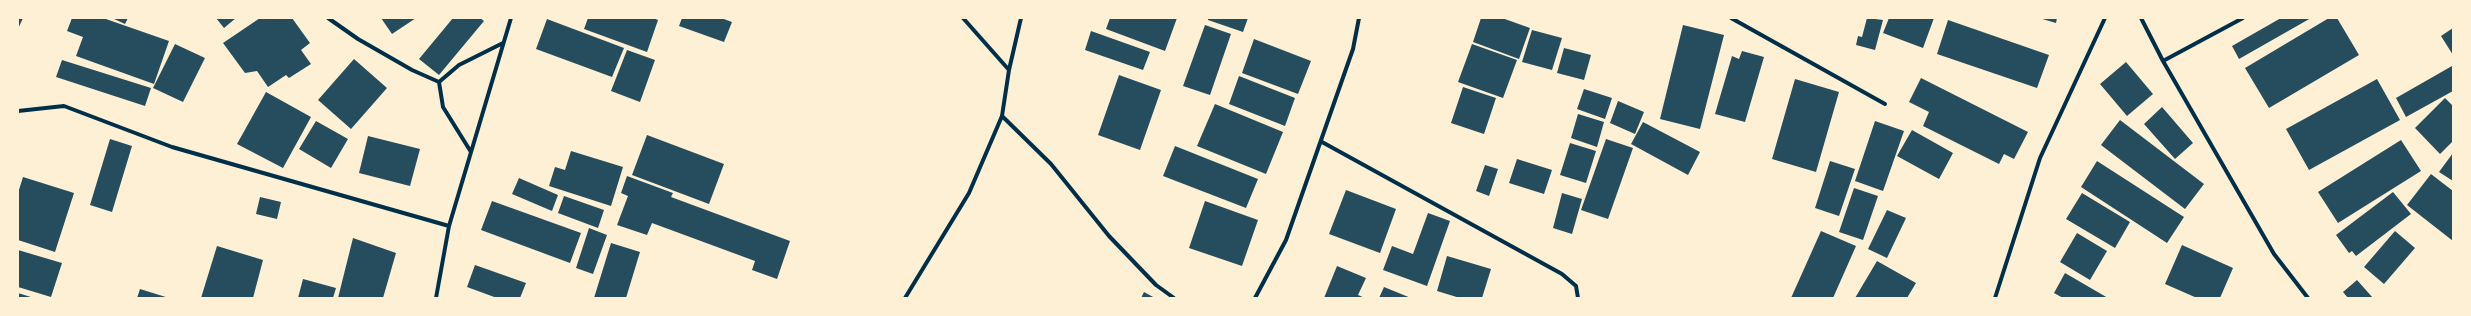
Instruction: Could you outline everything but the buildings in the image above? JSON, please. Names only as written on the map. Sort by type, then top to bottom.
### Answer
[{"type":"street","points":[[328,18],[358,39],[412,70],[439,82]]},
{"type":"street","points":[[436,298],[449,226],[511,18]]},
{"type":"street","points":[[963,18],[1009,70]]},
{"type":"street","points":[[905,298],[969,193],[1002,116],[1009,70],[1021,18]]},
{"type":"street","points":[[1255,298],[1286,240],[1354,49],[1359,18]]},
{"type":"street","points":[[1731,18],[1885,104]]},
{"type":"street","points":[[1995,298],[2040,158],[2105,18]]},
{"type":"street","points":[[2141,18],[2163,60],[2274,254],[2308,298]]},
{"type":"street","points":[[2163,60],[2243,18]]},
{"type":"street","points":[[439,82],[459,65],[504,43]]},
{"type":"street","points":[[439,82],[444,107],[471,152]]},
{"type":"street","points":[[18,111],[64,106],[172,147],[449,226]]},
{"type":"street","points":[[1002,116],[1051,164],[1120,247],[1156,285],[1174,298]]},
{"type":"street","points":[[1322,142],[1562,274],[1576,286],[1578,298]]}]
